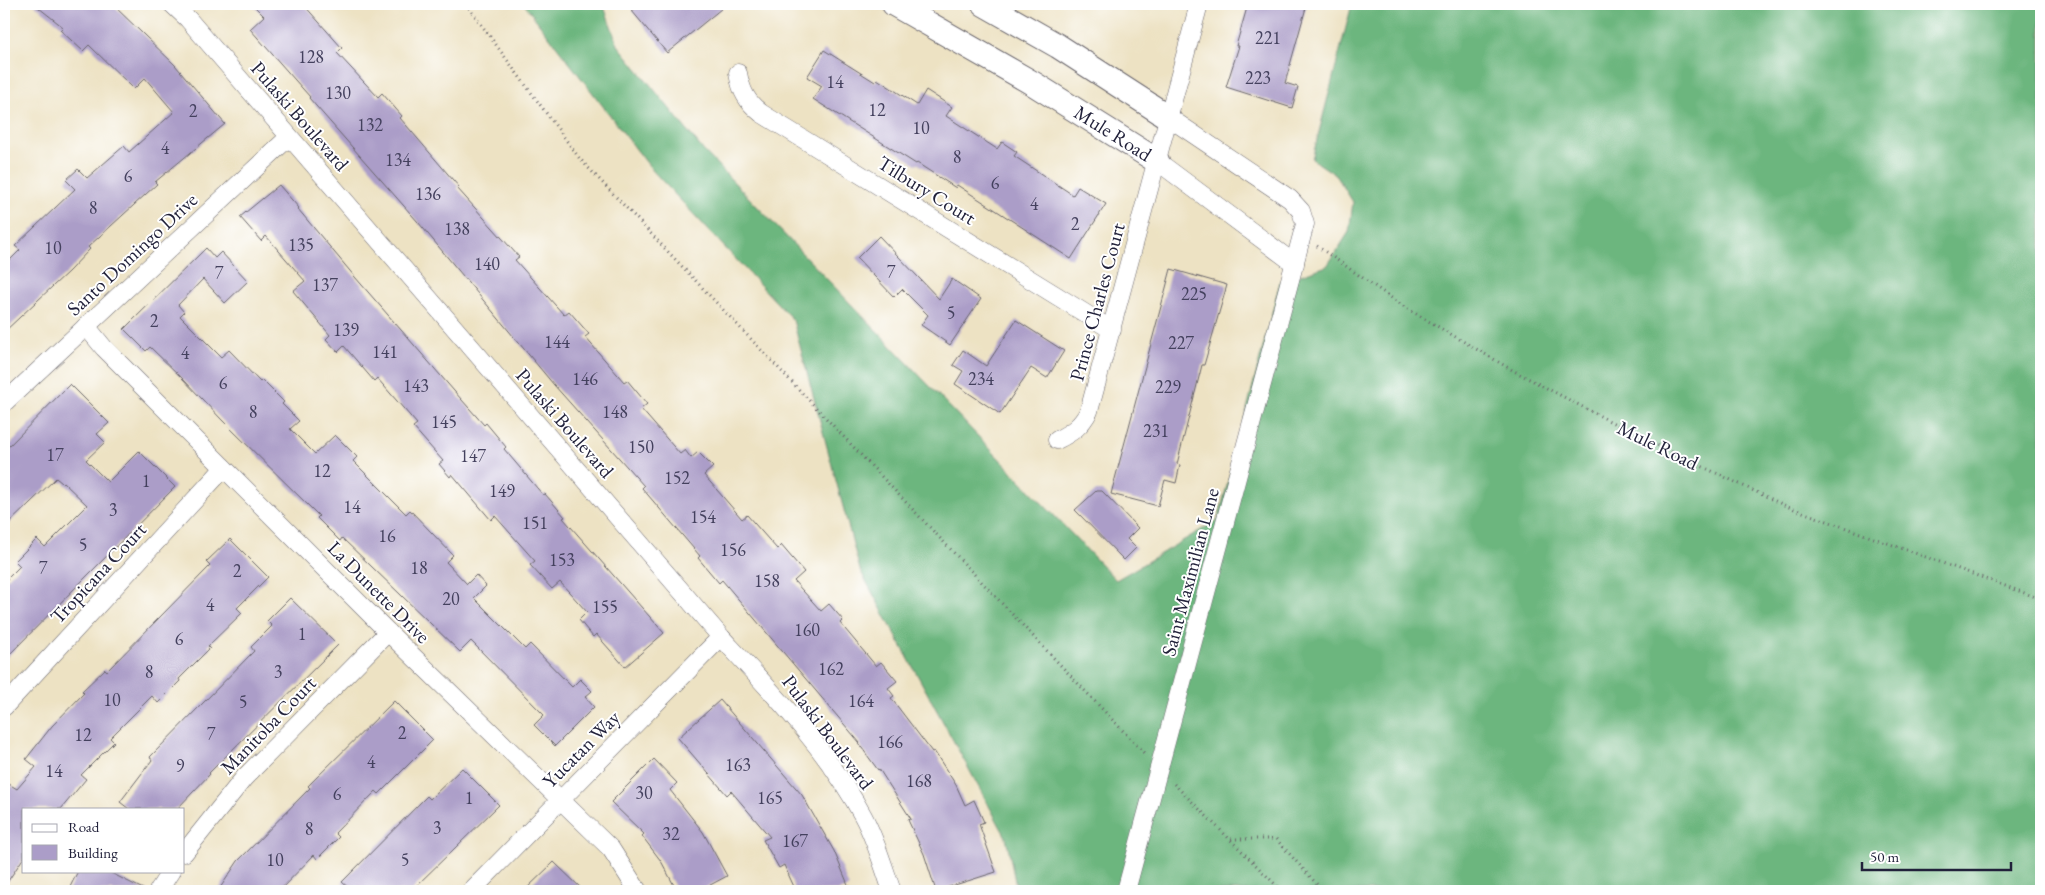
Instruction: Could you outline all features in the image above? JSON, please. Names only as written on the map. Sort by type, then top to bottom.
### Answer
[{"type":"main road","name":"Mule Road","points":[[894,4],[1034,84],[1157,161]]},
{"type":"main road","points":[[984,4],[1058,46],[1168,117]]},
{"type":"street","name":"Pulaski Boulevard","points":[[172,4],[188,19],[722,637],[792,713],[841,779],[864,817],[877,846],[892,891]]},
{"type":"street","name":"Prince Charles Court","points":[[1057,440],[1073,432],[1083,423],[1089,411],[1199,4]]},
{"type":"street","name":"Tilbury Court","points":[[738,72],[744,95],[752,106],[762,113],[1112,330]]},
{"type":"street","points":[[1168,117],[1290,199],[1301,211],[1304,218],[1303,236],[1295,264]]},
{"type":"street","name":"Santo Domingo Drive","points":[[4,403],[289,137]]},
{"type":"street","name":"Mule Road","points":[[1157,161],[1295,264]]},
{"type":"street","name":"Saint Maximilian Lane","points":[[1126,891],[1295,264]]},
{"type":"street","name":"La Dunette Drive","points":[[86,326],[104,348],[388,632],[611,848],[638,891]]},
{"type":"street","name":"Tropicana Court","points":[[4,707],[224,468]]},
{"type":"street","name":"Manitoba Court","points":[[185,852],[244,778],[388,632]]},
{"type":"street","name":"Yucatan Way","points":[[471,891],[722,637]]},
{"type":"street","points":[[158,891],[170,872]]},
{"type":"path","points":[[466,4],[580,159],[1159,769],[1282,891]]},
{"type":"path","name":"Mule Road","points":[[1303,236],[1406,308],[1514,371],[1644,439],[1786,506],[2041,599]]},
{"type":"path","points":[[1230,839],[1276,839],[1323,891]]},
{"type":"green space","points":[[524,4],[603,4],[618,45],[703,150],[1116,580],[1218,520],[1280,282],[1327,266],[1349,232],[1353,202],[1336,175],[1312,159],[1352,4],[2041,4],[2041,891],[1017,891],[1006,837],[860,570],[793,320],[653,171]]},
{"type":"building","points":[[34,4],[112,4],[175,65],[225,124],[155,182],[157,184],[88,247],[90,249],[69,271],[4,332],[4,266],[20,250],[15,246],[75,189],[66,180],[78,169],[87,178],[124,146],[129,152],[174,112],[145,78],[134,89],[89,45],[83,51],[60,30],[63,27]]},
{"type":"building","points":[[252,4],[303,4],[342,48],[337,53],[378,97],[382,93],[402,116],[400,118],[459,187],[457,188],[519,257],[515,260],[564,315],[569,311],[589,334],[585,337],[624,382],[627,380],[647,404],[641,409],[680,454],[685,450],[691,458],[698,452],[713,467],[704,475],[742,519],[747,515],[777,549],[781,545],[804,572],[794,581],[821,611],[829,604],[843,620],[840,623],[876,666],[881,662],[897,681],[888,688],[894,696],[891,698],[932,752],[934,751],[956,785],[965,805],[974,800],[984,822],[979,824],[996,872],[936,891],[924,854],[908,820],[911,819],[860,743],[722,580],[719,583],[698,558],[700,556],[642,488],[644,486],[554,385],[418,222],[250,29],[264,16]]},
{"type":"building","points":[[641,4],[727,4],[667,53],[632,11]]},
{"type":"building","points":[[1248,4],[1307,4],[1285,83],[1298,87],[1292,108],[1226,87],[1239,46],[1236,46]]},
{"type":"building","points":[[824,50],[875,82],[877,79],[917,105],[926,90],[952,107],[946,116],[997,149],[1002,142],[1017,152],[1014,156],[1073,195],[1078,187],[1106,204],[1071,259],[957,185],[956,188],[813,99],[822,86],[807,77]]},
{"type":"building","points":[[279,185],[355,277],[484,425],[486,423],[506,447],[504,449],[664,633],[625,667],[596,634],[593,637],[579,620],[587,612],[560,582],[552,589],[530,565],[535,561],[495,516],[491,520],[452,474],[450,477],[439,464],[443,461],[413,427],[417,424],[377,378],[374,381],[344,346],[338,352],[326,339],[330,335],[293,291],[305,281],[266,236],[261,241],[240,217]]},
{"type":"building","points":[[879,236],[939,299],[952,279],[981,299],[950,345],[921,325],[928,315],[902,289],[894,297],[857,258]]},
{"type":"building","points":[[206,248],[215,258],[221,252],[248,281],[225,303],[203,279],[178,305],[184,312],[180,316],[221,357],[229,350],[260,382],[262,380],[284,402],[282,404],[299,421],[290,429],[315,454],[335,435],[357,457],[353,461],[406,514],[410,510],[453,555],[446,562],[467,584],[476,575],[486,586],[474,598],[525,649],[530,644],[572,687],[580,679],[592,691],[585,697],[594,707],[555,746],[534,725],[544,715],[471,641],[460,652],[342,538],[340,541],[317,518],[319,516],[150,347],[146,351],[124,329]]},
{"type":"building","points":[[1171,269],[1227,285],[1204,365],[1202,365],[1177,464],[1180,465],[1176,483],[1165,480],[1158,506],[1111,494]]},
{"type":"building","points":[[1016,320],[1064,351],[1047,378],[1031,368],[1000,414],[955,384],[963,371],[953,365],[963,350],[986,366]]},
{"type":"building","points":[[70,384],[109,423],[97,434],[105,442],[86,460],[108,482],[139,451],[175,487],[4,660],[4,582],[20,566],[15,561],[37,539],[45,547],[87,505],[63,482],[56,478],[4,528],[4,451]]},
{"type":"building","points":[[1096,491],[1102,491],[1138,528],[1127,539],[1136,548],[1124,560],[1075,510]]},
{"type":"building","points":[[230,539],[268,577],[237,608],[242,613],[208,646],[210,648],[179,679],[180,681],[158,703],[152,696],[110,738],[114,742],[81,775],[86,779],[62,808],[22,808],[22,860],[4,887],[4,781],[17,789],[36,767],[26,759],[52,726],[84,693],[82,691],[105,669],[107,671],[210,566],[206,562]]},
{"type":"building","points":[[290,598],[338,645],[209,773],[178,808],[128,808],[120,802],[152,760],[150,757],[254,651],[251,647],[272,626],[267,621]]},
{"type":"building","points":[[720,700],[802,795],[834,851],[849,887],[839,891],[796,891],[784,865],[779,868],[763,840],[770,837],[731,791],[727,795],[678,738]]},
{"type":"building","points":[[394,701],[433,740],[379,794],[376,791],[335,833],[339,837],[317,859],[314,855],[279,891],[218,891],[238,861],[310,788],[308,786]]},
{"type":"building","points":[[654,759],[677,783],[670,790],[703,832],[727,876],[699,891],[677,891],[661,861],[642,836],[644,834],[611,802]]},
{"type":"building","points":[[462,768],[499,805],[411,891],[352,891],[342,882],[427,796],[430,799]]},
{"type":"building","points":[[554,862],[584,891],[524,891]]},
{"type":"building","points":[[78,872],[109,872],[147,891],[68,891]]}]
